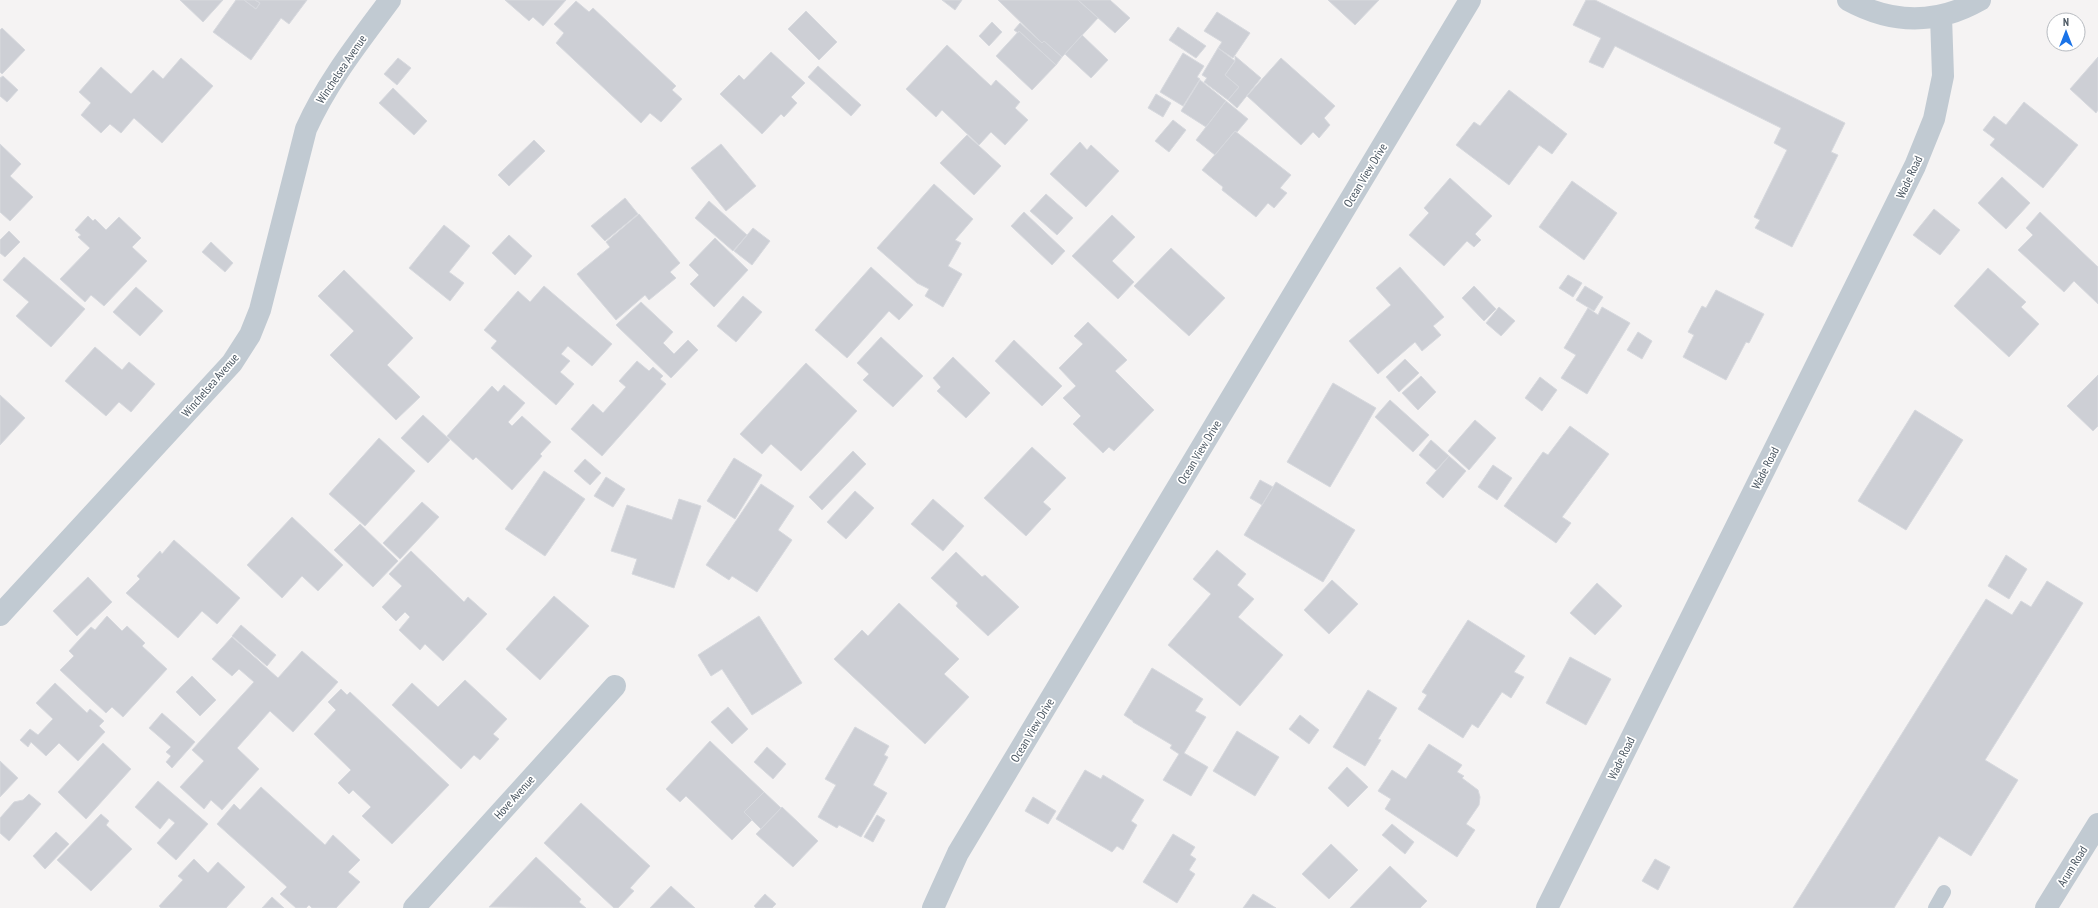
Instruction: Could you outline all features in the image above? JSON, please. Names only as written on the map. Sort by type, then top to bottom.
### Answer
[{"type":"street","name":"Winchelsea Avenue","points":[[0,615],[218,379],[250,335],[260,310],[306,129],[318,103],[337,72],[390,0]]},
{"type":"street","name":"Ocean View Drive","points":[[933,908],[958,853],[1470,0]]},
{"type":"street","points":[[1848,0],[1886,16],[1912,19],[1941,16],[1967,7],[1980,0]]},
{"type":"street","name":"Wade Road","points":[[1546,908],[1915,166],[1934,119],[1943,76],[1941,16]]},
{"type":"street","name":"Hove Avenue","points":[[414,908],[615,686]]},
{"type":"street","name":"Arum Road","points":[[2046,908],[2098,824]]},
{"type":"lane","points":[[1935,908],[1944,892]]},
{"type":"building","points":[[180,0],[223,0],[203,22]]},
{"type":"building","points":[[236,0],[244,0],[256,9],[260,3],[255,0],[307,0],[289,24],[281,18],[251,60],[213,32]]},
{"type":"building","points":[[244,0],[255,0],[260,3],[256,9]]},
{"type":"building","points":[[505,0],[566,0],[543,26],[533,17],[529,21]]},
{"type":"building","points":[[942,0],[962,0],[955,10]]},
{"type":"building","points":[[998,0],[1078,0],[1098,18],[1062,57],[1044,41],[1042,43]]},
{"type":"building","points":[[1078,0],[1110,0],[1130,18],[1115,33]]},
{"type":"building","points":[[1328,0],[1379,0],[1355,25]]},
{"type":"building","points":[[1586,0],[1595,0],[1845,123],[1831,152],[1838,155],[1792,247],[1755,228],[1760,220],[1754,217],[1787,150],[1774,143],[1781,128],[1615,46],[1603,68],[1589,62],[1601,38],[1573,25]]},
{"type":"building","points":[[576,1],[589,12],[593,8],[676,86],[672,90],[682,99],[661,122],[650,113],[641,123],[556,43],[564,33],[554,24]]},
{"type":"building","points":[[806,11],[837,42],[819,60],[788,29]]},
{"type":"building","points":[[1217,12],[1250,33],[1233,58],[1218,48],[1222,42],[1204,31]]},
{"type":"building","points":[[992,22],[1002,32],[989,46],[979,36]]},
{"type":"building","points":[[1020,23],[1042,43],[1044,41],[1062,57],[1056,65],[1019,31],[1018,33],[1014,30]]},
{"type":"building","points":[[1178,27],[1206,46],[1196,58],[1169,40]]},
{"type":"building","points":[[2,28],[25,50],[2,74],[0,72],[0,30]]},
{"type":"building","points":[[1019,31],[1056,65],[1032,90],[996,56]]},
{"type":"building","points":[[1082,35],[1108,60],[1091,78],[1065,54]]},
{"type":"building","points":[[947,45],[991,86],[996,80],[1020,102],[1015,108],[1028,120],[1005,145],[991,132],[979,145],[942,110],[936,117],[906,89]]},
{"type":"building","points":[[1218,48],[1235,61],[1225,75],[1239,87],[1228,100],[1204,82],[1207,78],[1202,75]]},
{"type":"building","points":[[771,52],[805,83],[791,97],[797,103],[784,117],[781,114],[762,134],[720,94],[739,75],[744,80]]},
{"type":"building","points":[[1183,53],[1204,66],[1197,77],[1200,79],[1183,106],[1160,92]]},
{"type":"building","points":[[1235,56],[1261,78],[1237,108],[1228,100],[1239,87],[1225,75],[1235,61]]},
{"type":"building","points":[[2098,57],[2098,110],[2096,113],[2070,89]]},
{"type":"building","points":[[181,58],[213,86],[162,143],[134,118],[121,133],[110,124],[101,133],[81,115],[91,103],[79,92],[101,67],[131,94],[153,70],[163,79]]},
{"type":"building","points":[[398,58],[411,68],[397,85],[384,74]]},
{"type":"building","points":[[1281,58],[1335,106],[1324,118],[1330,125],[1319,138],[1313,132],[1301,145],[1247,96]]},
{"type":"building","points":[[818,66],[861,105],[851,116],[808,77]]},
{"type":"building","points":[[3,76],[18,90],[7,102],[0,96],[0,78]]},
{"type":"building","points":[[1200,80],[1226,101],[1206,127],[1181,111]]},
{"type":"building","points":[[393,88],[427,121],[414,135],[379,103]]},
{"type":"building","points":[[1509,90],[1567,134],[1552,154],[1539,145],[1509,185],[1456,145],[1474,122],[1480,126]]},
{"type":"building","points":[[1156,94],[1171,103],[1163,117],[1148,108]]},
{"type":"building","points":[[1226,101],[1248,119],[1237,132],[1235,131],[1215,155],[1196,140]]},
{"type":"building","points":[[2024,102],[2078,145],[2043,188],[1990,145],[1995,139],[1983,130],[1994,116],[2006,125]]},
{"type":"building","points":[[1173,120],[1186,130],[1169,152],[1155,141]]},
{"type":"building","points":[[1235,131],[1291,175],[1280,188],[1287,193],[1274,208],[1268,203],[1256,217],[1222,190],[1223,187],[1202,170]]},
{"type":"building","points":[[967,135],[1001,166],[974,195],[940,163]]},
{"type":"building","points":[[534,140],[545,151],[509,186],[498,175]]},
{"type":"building","points":[[1080,142],[1087,150],[1091,145],[1119,171],[1086,207],[1050,174]]},
{"type":"building","points":[[0,144],[21,164],[10,176],[33,197],[10,221],[0,212]]},
{"type":"building","points":[[721,144],[756,186],[726,211],[691,168]]},
{"type":"building","points":[[2002,177],[2030,203],[2006,229],[1978,203]]},
{"type":"building","points":[[1450,178],[1492,216],[1475,234],[1481,240],[1474,247],[1467,241],[1444,266],[1409,235],[1429,213],[1424,208]]},
{"type":"building","points":[[1572,181],[1617,213],[1584,260],[1539,227]]},
{"type":"building","points":[[934,184],[973,219],[955,240],[961,243],[948,266],[962,274],[943,307],[925,296],[929,289],[917,283],[877,248]]},
{"type":"building","points":[[1046,194],[1073,218],[1057,235],[1030,211]]},
{"type":"building","points":[[625,198],[638,214],[605,241],[591,226]]},
{"type":"building","points":[[709,201],[747,235],[733,251],[695,218]]},
{"type":"building","points":[[1934,209],[1960,230],[1940,255],[1913,235]]},
{"type":"building","points":[[1024,212],[1065,251],[1052,265],[1011,226]]},
{"type":"building","points":[[2040,212],[2098,267],[2098,304],[2074,281],[2064,292],[2018,250],[2033,235],[2026,228]]},
{"type":"building","points":[[639,214],[680,263],[670,272],[676,278],[649,300],[645,295],[616,320],[577,274],[610,247],[606,242]]},
{"type":"building","points":[[1112,215],[1135,237],[1112,261],[1134,282],[1118,299],[1072,256]]},
{"type":"building","points":[[88,216],[93,221],[95,219],[106,230],[119,217],[141,238],[132,247],[147,261],[104,306],[91,295],[85,302],[60,279],[90,248],[78,237],[81,235],[75,230]]},
{"type":"building","points":[[444,225],[470,246],[449,272],[464,283],[450,301],[409,268]]},
{"type":"building","points":[[753,228],[770,241],[752,265],[734,251]]},
{"type":"building","points":[[9,231],[20,242],[5,257],[0,253],[0,240]]},
{"type":"building","points":[[509,235],[532,256],[515,275],[492,253]]},
{"type":"building","points":[[715,238],[748,270],[714,307],[690,284],[699,275],[689,265]]},
{"type":"building","points":[[211,242],[233,263],[225,272],[202,252]]},
{"type":"building","points":[[1171,248],[1225,298],[1189,336],[1134,286]]},
{"type":"building","points":[[24,257],[85,309],[51,347],[16,316],[29,302],[3,280]]},
{"type":"building","points":[[871,267],[913,305],[899,320],[889,311],[847,358],[815,330]]},
{"type":"building","points":[[1400,267],[1444,317],[1433,326],[1441,335],[1422,351],[1415,342],[1378,374],[1349,341],[1391,305],[1376,288]]},
{"type":"building","points":[[1988,268],[2026,302],[2021,307],[2039,324],[2009,357],[1954,306]]},
{"type":"building","points":[[344,270],[413,338],[387,365],[420,397],[396,420],[330,355],[354,331],[318,296]]},
{"type":"building","points":[[1568,275],[1582,283],[1573,297],[1559,288]]},
{"type":"building","points":[[544,286],[612,344],[592,366],[568,346],[561,354],[570,361],[560,372],[574,384],[556,405],[491,348],[497,341],[484,330],[518,291],[530,302]]},
{"type":"building","points":[[1474,286],[1496,309],[1484,321],[1462,298]]},
{"type":"building","points":[[1585,286],[1603,297],[1594,311],[1576,300]]},
{"type":"building","points":[[136,287],[163,311],[140,336],[113,312]]},
{"type":"building","points":[[1716,290],[1764,314],[1749,343],[1746,342],[1726,380],[1683,357],[1694,335],[1688,332],[1702,306],[1706,308]]},
{"type":"building","points":[[743,296],[762,312],[736,342],[717,326]]},
{"type":"building","points":[[641,302],[673,332],[663,343],[674,354],[688,340],[698,350],[671,378],[616,325]]},
{"type":"building","points":[[1499,307],[1515,321],[1501,336],[1486,323]]},
{"type":"building","points":[[1602,307],[1630,323],[1587,394],[1561,378],[1576,355],[1564,348],[1588,308],[1598,315]]},
{"type":"building","points":[[1088,322],[1127,360],[1115,371],[1154,410],[1114,451],[1109,447],[1103,453],[1073,424],[1081,416],[1063,398],[1076,386],[1059,368],[1083,344],[1074,336]]},
{"type":"building","points":[[1638,332],[1652,341],[1642,359],[1627,350]]},
{"type":"building","points":[[881,337],[923,376],[893,407],[863,380],[869,374],[857,363]]},
{"type":"building","points":[[1014,340],[1062,386],[1042,406],[995,361]]},
{"type":"building","points":[[95,347],[122,370],[129,362],[155,384],[131,412],[119,402],[106,416],[65,381]]},
{"type":"building","points":[[953,357],[990,393],[966,418],[937,391],[941,387],[933,378]]},
{"type":"building","points":[[1405,359],[1419,373],[1399,392],[1386,377]]},
{"type":"building","points":[[637,361],[649,371],[653,367],[663,376],[660,379],[666,384],[602,456],[571,429],[593,404],[603,413],[626,387],[619,381]]},
{"type":"building","points":[[806,363],[857,411],[801,471],[771,444],[762,454],[740,434]]},
{"type":"building","points":[[2098,375],[2098,426],[2093,431],[2067,406]]},
{"type":"building","points":[[1421,376],[1436,392],[1418,410],[1402,393]]},
{"type":"building","points":[[1540,377],[1557,390],[1542,411],[1525,398]]},
{"type":"building","points":[[1333,383],[1376,408],[1330,487],[1287,462]]},
{"type":"building","points":[[504,385],[525,403],[508,422],[512,426],[522,416],[551,442],[540,454],[542,456],[512,490],[476,457],[473,460],[447,436],[492,386],[498,392]]},
{"type":"building","points":[[0,395],[25,418],[0,445]]},
{"type":"building","points":[[1390,400],[1429,435],[1413,452],[1375,417]]},
{"type":"building","points":[[1915,410],[1963,440],[1906,530],[1858,501]]},
{"type":"building","points":[[423,415],[450,440],[428,463],[401,438]]},
{"type":"building","points":[[1475,420],[1496,438],[1469,470],[1448,451]]},
{"type":"building","points":[[1570,426],[1609,454],[1562,517],[1571,523],[1556,543],[1504,506],[1543,452],[1548,455]]},
{"type":"building","points":[[379,438],[415,471],[365,526],[329,494]]},
{"type":"building","points":[[1431,440],[1449,456],[1436,470],[1419,455]]},
{"type":"building","points":[[1032,447],[1066,478],[1043,502],[1051,509],[1026,536],[984,498]]},
{"type":"building","points":[[853,451],[866,464],[822,510],[809,497]]},
{"type":"building","points":[[1449,456],[1466,471],[1443,498],[1426,483]]},
{"type":"building","points":[[734,458],[762,475],[735,519],[707,501]]},
{"type":"building","points":[[585,459],[601,473],[590,485],[574,471]]},
{"type":"building","points":[[1493,465],[1512,478],[1497,500],[1478,487]]},
{"type":"building","points":[[544,471],[585,499],[545,556],[505,529]]},
{"type":"building","points":[[606,477],[625,489],[613,507],[594,496]]},
{"type":"building","points":[[1260,480],[1273,487],[1262,505],[1250,498]]},
{"type":"building","points":[[1276,482],[1355,530],[1323,582],[1244,535]]},
{"type":"building","points":[[761,484],[794,506],[778,530],[792,540],[757,592],[732,576],[729,580],[706,565]]},
{"type":"building","points":[[855,491],[874,508],[846,539],[827,522]]},
{"type":"building","points":[[679,499],[701,506],[674,588],[632,574],[637,559],[611,551],[627,505],[672,520]]},
{"type":"building","points":[[933,499],[964,526],[943,551],[911,524]]},
{"type":"building","points":[[422,502],[439,517],[400,559],[383,543]]},
{"type":"building","points":[[292,517],[343,565],[318,591],[302,576],[282,598],[247,565]]},
{"type":"building","points":[[360,524],[398,561],[373,587],[334,550]]},
{"type":"building","points":[[174,540],[240,598],[217,624],[202,611],[178,638],[126,593],[140,579],[137,576],[160,551],[162,554]]},
{"type":"building","points":[[1217,550],[1246,574],[1237,585],[1254,599],[1238,617],[1283,655],[1240,706],[1168,645],[1211,594],[1193,579]]},
{"type":"building","points":[[411,551],[464,602],[468,597],[487,614],[443,661],[425,644],[420,650],[399,630],[410,617],[405,612],[396,621],[382,607],[402,586],[389,574]]},
{"type":"building","points":[[956,552],[982,577],[985,575],[1019,607],[988,636],[956,606],[958,603],[931,578]]},
{"type":"building","points":[[2006,555],[2027,569],[2009,599],[1988,586]]},
{"type":"building","points":[[88,577],[112,602],[77,636],[53,611]]},
{"type":"building","points":[[1332,580],[1358,604],[1329,634],[1304,610]]},
{"type":"building","points":[[2047,581],[2083,603],[1985,760],[2018,780],[1971,856],[1939,836],[1894,908],[1793,908],[1986,599],[2012,615],[2021,601],[2031,607]]},
{"type":"building","points":[[1597,583],[1622,606],[1595,635],[1570,613]]},
{"type":"building","points":[[554,596],[589,626],[540,680],[506,649]]},
{"type":"building","points":[[899,603],[959,659],[944,674],[969,697],[925,744],[834,659],[862,630],[868,636]]},
{"type":"building","points":[[107,616],[122,631],[127,626],[145,643],[142,646],[167,669],[123,717],[112,707],[106,713],[60,670],[74,656],[69,651],[91,627],[95,630]]},
{"type":"building","points":[[759,616],[802,683],[752,715],[722,669],[711,676],[698,655]]},
{"type":"building","points":[[1468,620],[1525,656],[1514,672],[1524,677],[1511,698],[1502,692],[1478,728],[1472,724],[1463,738],[1418,709],[1427,695],[1422,692]]},
{"type":"building","points":[[241,625],[276,655],[267,666],[232,636]]},
{"type":"building","points":[[232,637],[278,678],[302,651],[338,682],[293,732],[270,711],[237,748],[259,769],[222,810],[211,800],[204,809],[180,787],[204,761],[192,750],[254,682],[239,669],[232,676],[212,659]]},
{"type":"building","points":[[1570,657],[1611,679],[1586,725],[1546,703]]},
{"type":"building","points":[[1152,668],[1203,699],[1195,711],[1206,717],[1184,753],[1208,767],[1191,796],[1163,780],[1179,754],[1170,748],[1172,745],[1124,715]]},
{"type":"building","points":[[192,676],[216,700],[200,716],[176,692]]},
{"type":"building","points":[[465,680],[507,719],[493,734],[499,739],[480,760],[474,755],[461,769],[392,705],[412,683],[438,707]]},
{"type":"building","points":[[55,683],[87,713],[90,709],[104,721],[99,726],[105,732],[78,761],[59,743],[46,756],[31,742],[28,747],[20,740],[30,729],[38,735],[53,719],[36,703]]},
{"type":"building","points":[[341,689],[347,695],[350,692],[449,785],[392,844],[362,816],[371,807],[353,790],[349,794],[338,783],[351,770],[314,734],[336,710],[328,702]]},
{"type":"building","points":[[1368,690],[1397,708],[1378,739],[1381,740],[1365,766],[1333,747]]},
{"type":"building","points":[[728,707],[748,729],[732,744],[711,722]]},
{"type":"building","points":[[162,713],[195,742],[172,768],[166,762],[171,756],[166,752],[171,747],[149,728]]},
{"type":"building","points":[[1300,715],[1319,730],[1309,744],[1289,729]]},
{"type":"building","points":[[855,727],[889,746],[884,755],[888,757],[873,785],[887,793],[861,837],[839,825],[837,828],[818,817],[836,785],[825,779]]},
{"type":"building","points":[[1237,731],[1279,757],[1255,796],[1213,771]]},
{"type":"building","points":[[710,741],[764,792],[744,812],[752,820],[732,840],[686,796],[680,802],[666,789]]},
{"type":"building","points":[[103,743],[131,769],[86,819],[58,792]]},
{"type":"building","points":[[1429,744],[1462,765],[1457,772],[1464,776],[1462,778],[1478,790],[1480,797],[1479,805],[1466,824],[1475,830],[1457,857],[1385,809],[1391,799],[1378,791],[1392,770],[1406,779]]},
{"type":"building","points":[[767,747],[786,764],[773,779],[754,762]]},
{"type":"building","points":[[0,761],[18,778],[0,797]]},
{"type":"building","points":[[1347,767],[1368,787],[1348,807],[1328,788]]},
{"type":"building","points":[[1085,770],[1101,779],[1103,775],[1144,800],[1131,821],[1137,825],[1123,850],[1117,846],[1112,852],[1056,819]]},
{"type":"building","points":[[158,781],[208,824],[176,860],[157,843],[175,823],[169,818],[160,829],[135,807]]},
{"type":"building","points":[[261,787],[325,845],[333,835],[360,860],[348,872],[360,882],[336,908],[312,908],[309,905],[306,908],[296,908],[280,894],[287,887],[217,824],[234,804],[240,810]]},
{"type":"building","points":[[764,792],[781,808],[761,829],[744,812]]},
{"type":"building","points":[[29,794],[41,804],[9,841],[0,833],[0,818],[14,802],[23,800]]},
{"type":"building","points":[[1033,797],[1056,811],[1048,824],[1025,811]]},
{"type":"building","points":[[581,803],[650,866],[630,888],[634,891],[618,908],[614,908],[544,843]]},
{"type":"building","points":[[782,807],[818,841],[793,867],[756,834]]},
{"type":"building","points":[[101,814],[109,821],[106,825],[132,849],[91,891],[57,860]]},
{"type":"building","points":[[877,815],[885,820],[873,842],[864,837]]},
{"type":"building","points":[[1392,824],[1414,842],[1405,854],[1382,835]]},
{"type":"building","points":[[56,832],[69,844],[45,869],[33,856]]},
{"type":"building","points":[[1173,834],[1195,847],[1190,855],[1196,859],[1189,870],[1195,874],[1177,903],[1143,882]]},
{"type":"building","points":[[1331,844],[1358,870],[1329,899],[1302,874]]},
{"type":"building","points":[[536,857],[581,899],[579,902],[586,908],[489,907]]},
{"type":"building","points":[[194,859],[208,873],[218,862],[245,887],[226,908],[161,908],[159,906],[183,880],[178,876]]},
{"type":"building","points":[[1655,859],[1670,867],[1658,890],[1642,881]]},
{"type":"building","points":[[1390,866],[1427,901],[1420,908],[1350,908]]},
{"type":"building","points":[[671,886],[695,908],[650,908]]},
{"type":"building","points":[[765,894],[776,904],[772,908],[756,908],[754,906]]},
{"type":"building","points":[[1253,894],[1276,908],[1243,908]]},
{"type":"building","points":[[272,897],[284,908],[262,908]]}]
